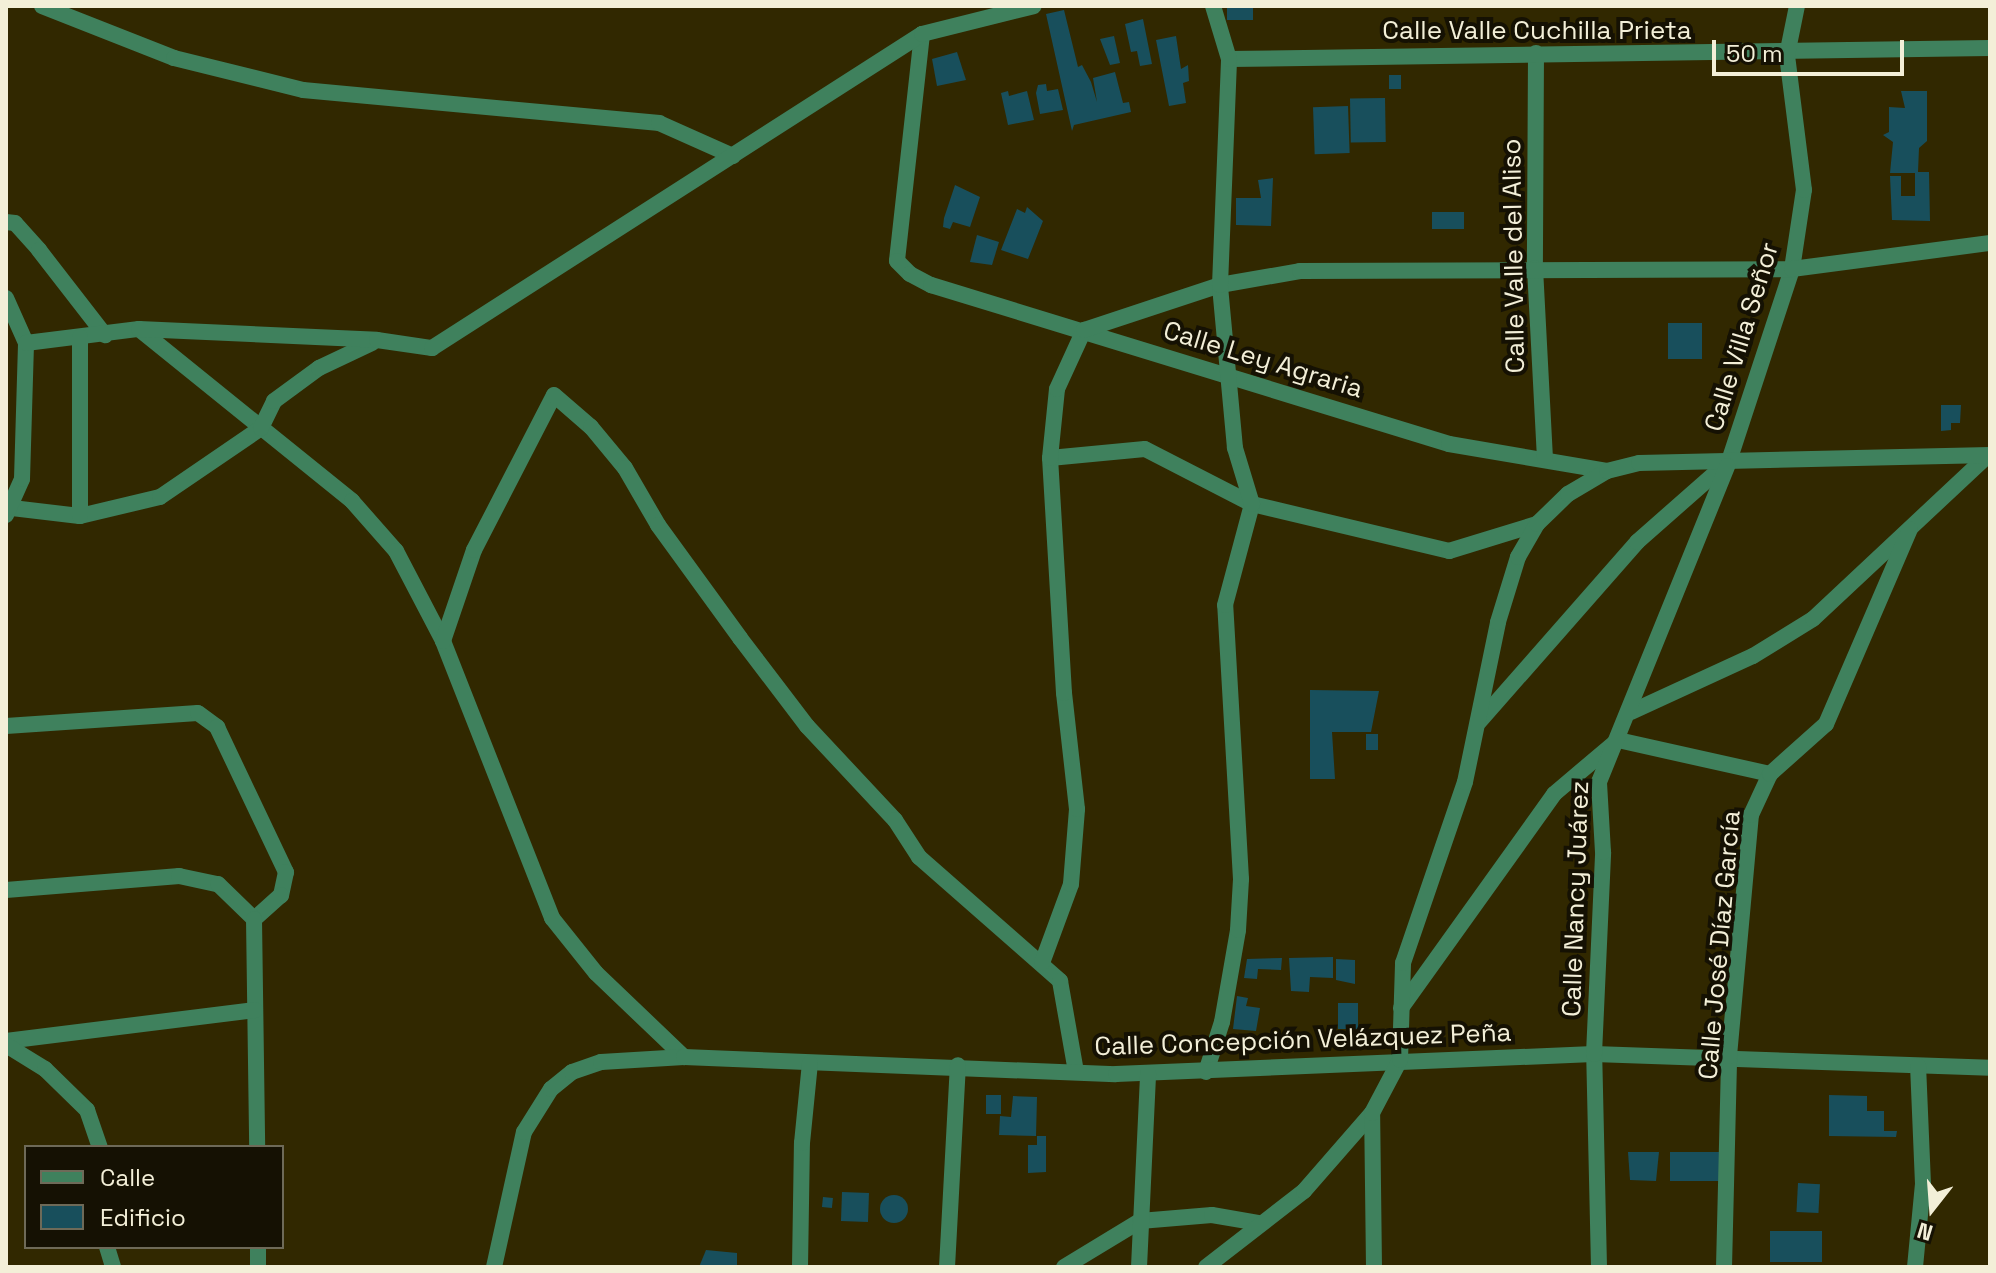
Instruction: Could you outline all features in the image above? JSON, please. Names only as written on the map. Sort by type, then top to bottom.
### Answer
[{"type":"street","points":[[42,6],[174,58],[303,90],[659,123],[733,156]]},
{"type":"street","points":[[26,343],[139,329],[377,340],[432,348],[922,34],[1034,6]]},
{"type":"street","points":[[1206,1072],[1222,1022],[1238,930],[1241,879],[1225,605],[1238,539],[1252,504],[1235,448],[1220,285],[1229,59],[1213,6]]},
{"type":"street","name":"Calle Villa Señor","points":[[1477,725],[1637,542],[1729,461],[1792,269],[1804,190],[1787,55],[1797,6]]},
{"type":"street","name":"Calle Ley Agraria","points":[[922,34],[897,261],[910,274],[1449,444],[1607,471]]},
{"type":"street","name":"Calle Valle Cuchilla Prieta","points":[[1229,59],[1536,53],[1787,55],[1990,48]]},
{"type":"street","name":"Calle Valle del Aliso","points":[[1536,53],[1535,268],[1545,458]]},
{"type":"street","points":[[6,222],[15,223],[39,250],[105,335]]},
{"type":"street","points":[[1042,963],[1071,884],[1077,809],[1064,693],[1050,458],[1057,389],[1084,330],[1220,285],[1300,271],[1792,269],[1990,243]]},
{"type":"street","points":[[6,298],[26,343],[24,460],[9,512],[80,516],[160,497],[261,428],[274,401],[319,368],[377,340]]},
{"type":"street","points":[[139,329],[352,501],[396,551],[443,641],[552,918],[596,973],[684,1057]]},
{"type":"street","points":[[80,337],[80,516]]},
{"type":"street","points":[[443,641],[474,550],[554,395],[591,427],[625,468],[658,525],[740,638],[807,726],[895,820],[919,857],[1060,981],[1076,1072]]},
{"type":"street","points":[[1050,458],[1145,449],[1252,504],[1449,551],[1537,524]]},
{"type":"street","points":[[1607,471],[1639,463],[1989,456]]},
{"type":"street","points":[[1631,712],[1753,656],[1813,619],[1989,456]]},
{"type":"street","name":"Calle Nancy Juárez","points":[[1599,1267],[1594,1054],[1603,852],[1599,782],[1631,712],[1729,461]]},
{"type":"street","name":"Calle Villa Señor","points":[[1374,1267],[1372,1113],[1400,1060],[1403,963],[1465,782],[1498,622],[1518,557],[1537,524],[1568,494],[1607,471]]},
{"type":"street","name":"Calle José Díaz García","points":[[1724,1267],[1729,1056],[1751,815],[1770,774],[1826,724],[1910,529]]},
{"type":"street","points":[[6,726],[198,713],[217,727],[286,872],[281,895],[254,919]]},
{"type":"street","points":[[1400,1010],[1554,794],[1618,740],[1770,774]]},
{"type":"street","points":[[6,890],[179,876],[218,884],[254,919],[257,1145]]},
{"type":"street","points":[[6,1043],[255,1010]]},
{"type":"street","points":[[6,1043],[45,1069],[87,1110],[99,1145]]},
{"type":"street","name":"Calle Concepción Velázquez Peña","points":[[494,1267],[524,1132],[551,1089],[572,1072],[601,1062],[684,1057],[1148,1073],[1594,1054],[1729,1056],[1990,1068]]},
{"type":"street","points":[[800,1267],[802,1143],[810,1063]]},
{"type":"street","points":[[947,1267],[958,1065]]},
{"type":"street","points":[[1915,1267],[1923,1184],[1918,1066]]},
{"type":"street","points":[[1139,1267],[1148,1073]]},
{"type":"street","points":[[1206,1267],[1304,1191],[1372,1113]]},
{"type":"street","points":[[1064,1267],[1140,1221],[1212,1215],[1259,1223]]},
{"type":"building","points":[[1227,6],[1253,6],[1253,20],[1227,20]]},
{"type":"building","points":[[1064,10],[1078,67],[1082,65],[1097,102],[1093,78],[1115,72],[1123,103],[1129,102],[1131,112],[1074,125],[1072,131],[1046,14]]},
{"type":"building","points":[[1143,19],[1152,64],[1140,66],[1137,51],[1131,52],[1125,24]]},
{"type":"building","points":[[1114,36],[1120,63],[1110,65],[1100,39]]},
{"type":"building","points":[[1176,36],[1181,69],[1188,65],[1189,81],[1183,83],[1186,103],[1169,106],[1156,40]]},
{"type":"building","points":[[957,52],[966,80],[937,86],[932,59]]},
{"type":"building","points":[[1389,75],[1401,75],[1401,89],[1389,89]]},
{"type":"building","points":[[1046,84],[1047,91],[1058,89],[1063,110],[1040,114],[1036,93],[1038,85]]},
{"type":"building","points":[[1008,91],[1009,96],[1027,91],[1034,120],[1008,125],[1001,93]]},
{"type":"building","points":[[1901,91],[1927,91],[1927,141],[1919,148],[1918,172],[1929,172],[1930,221],[1892,220],[1890,176],[1901,176],[1901,196],[1915,196],[1915,173],[1890,173],[1893,142],[1883,135],[1889,132],[1889,107],[1905,108]]},
{"type":"building","points":[[1385,98],[1386,142],[1351,143],[1350,99]]},
{"type":"building","points":[[1348,106],[1350,153],[1315,154],[1313,107]]},
{"type":"building","points":[[1273,178],[1271,226],[1236,225],[1236,198],[1261,198],[1258,180]]},
{"type":"building","points":[[955,185],[980,197],[970,227],[953,222],[950,229],[943,227]]},
{"type":"building","points":[[1027,207],[1043,221],[1028,259],[1001,250],[1017,209],[1025,213]]},
{"type":"building","points":[[1432,212],[1464,212],[1464,229],[1432,229]]},
{"type":"building","points":[[977,235],[999,242],[992,265],[970,262]]},
{"type":"building","points":[[1668,323],[1702,323],[1702,359],[1668,359]]},
{"type":"building","points":[[1941,405],[1961,405],[1960,423],[1951,423],[1951,430],[1941,431]]},
{"type":"building","points":[[1310,690],[1379,691],[1371,732],[1332,732],[1335,779],[1310,779]]},
{"type":"building","points":[[1366,734],[1378,734],[1378,750],[1366,750]]},
{"type":"building","points":[[1333,957],[1333,978],[1310,977],[1309,992],[1291,991],[1289,958]]},
{"type":"building","points":[[1282,958],[1281,970],[1258,969],[1257,979],[1244,978],[1247,959]]},
{"type":"building","points":[[1336,959],[1355,960],[1355,984],[1336,980]]},
{"type":"building","points":[[1237,996],[1248,998],[1246,1006],[1260,1008],[1256,1031],[1233,1029]]},
{"type":"building","points":[[1338,1003],[1358,1003],[1358,1029],[1338,1029]]},
{"type":"building","points":[[986,1095],[1001,1095],[1001,1114],[986,1114]]},
{"type":"building","points":[[1829,1095],[1867,1096],[1867,1111],[1884,1111],[1884,1131],[1897,1131],[1896,1137],[1829,1136]]},
{"type":"building","points":[[1013,1096],[1037,1097],[1036,1136],[999,1135],[1000,1116],[1011,1117]]},
{"type":"building","points":[[1037,1136],[1046,1136],[1046,1172],[1028,1173],[1028,1145],[1037,1145]]},
{"type":"building","points":[[1628,1152],[1659,1152],[1656,1181],[1630,1180]]},
{"type":"building","points":[[1670,1152],[1723,1152],[1723,1181],[1670,1181]]},
{"type":"building","points":[[1798,1183],[1820,1184],[1818,1213],[1796,1212]]},
{"type":"building","points":[[842,1192],[869,1193],[868,1222],[841,1221]]},
{"type":"building","points":[[894,1195],[904,1199],[908,1209],[904,1219],[894,1223],[884,1219],[880,1209],[884,1199]]},
{"type":"building","points":[[823,1197],[833,1198],[832,1208],[822,1207]]},
{"type":"building","points":[[1770,1231],[1822,1231],[1822,1262],[1770,1262]]},
{"type":"building","points":[[706,1250],[737,1253],[737,1267],[699,1267]]}]
